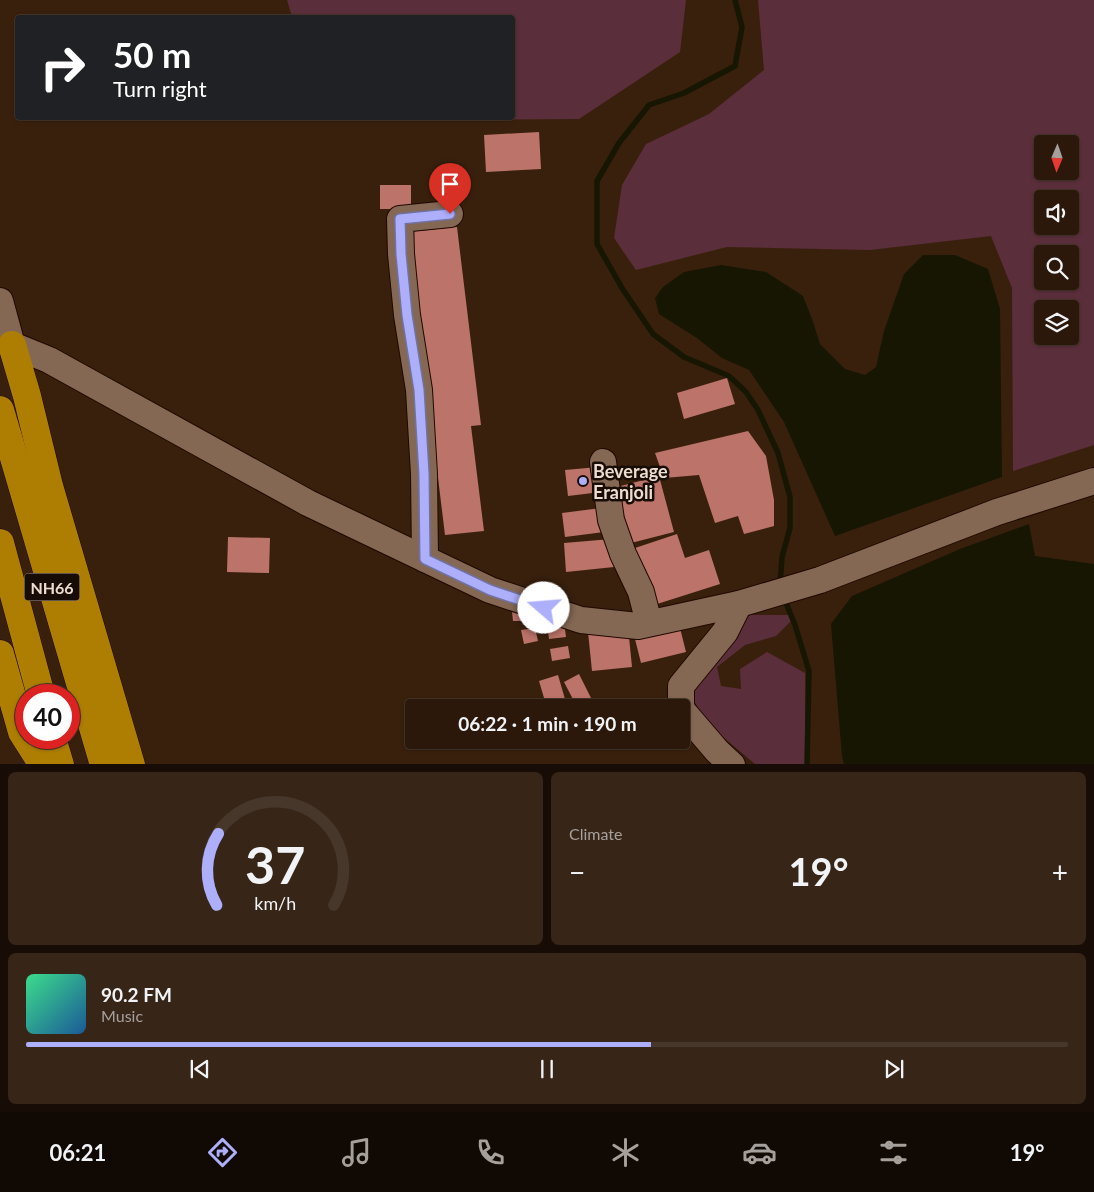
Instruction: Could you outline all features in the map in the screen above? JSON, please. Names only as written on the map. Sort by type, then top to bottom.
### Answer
[{"type":"highway","points":[[6,343],[27,396],[49,486],[131,764]]},
{"type":"highway","name":"NH66","points":[[0,410],[104,764]]},
{"type":"highway","name":"NH66","points":[[0,543],[38,684]]},
{"type":"highway","points":[[0,654],[22,732],[43,764]]},
{"type":"highway","points":[[55,749],[60,764]]},
{"type":"street","points":[[425,559],[424,474],[419,390],[407,315],[401,254],[400,219],[450,214]]},
{"type":"street","points":[[0,301],[6,343],[49,360],[308,503],[490,590],[581,620],[638,626],[744,602],[802,586],[997,512],[1094,482]]},
{"type":"street","points":[[603,462],[611,520],[623,554],[641,592],[649,624]]},
{"type":"street","points":[[732,764],[717,751],[682,709],[681,686],[725,632],[744,602]]},
{"type":"shaded area","points":[[287,0],[686,0],[680,52],[579,119],[515,119],[515,15],[291,15]]},
{"type":"shaded area","points":[[758,0],[1094,0],[1094,445],[1013,471],[1012,288],[991,236],[870,250],[727,247],[636,270],[614,238],[622,185],[646,144],[709,114],[764,70]]},
{"type":"shaded area","points":[[923,255],[955,255],[988,269],[1000,309],[1002,477],[835,536],[784,422],[749,370],[722,358],[697,338],[659,314],[655,298],[663,287],[684,272],[721,265],[766,272],[803,296],[820,344],[845,369],[865,375],[876,367],[884,331],[904,274]]},
{"type":"shaded area","points":[[1029,524],[1035,556],[1094,564],[1094,764],[844,764],[831,624],[852,596],[960,549]]},
{"type":"shaded area","points":[[740,615],[794,615],[793,619],[776,636],[745,645],[717,667],[721,686],[741,689],[740,669],[767,652],[805,673],[805,764],[755,764],[710,726],[676,673]]},
{"type":"building","points":[[539,132],[541,169],[486,172],[484,135]]},
{"type":"building","points":[[380,185],[411,185],[411,209],[380,209]]},
{"type":"building","points":[[457,227],[481,425],[471,426],[484,531],[445,535],[408,232]]},
{"type":"building","points":[[727,378],[735,404],[684,419],[677,393]]},
{"type":"building","points":[[748,431],[766,456],[774,500],[774,526],[744,534],[738,516],[715,523],[699,475],[664,478],[655,453]]},
{"type":"building","name":"Beverage Eranjoli","points":[[598,467],[601,492],[568,496],[565,470]]},
{"type":"building","points":[[659,476],[674,532],[631,543],[617,487]]},
{"type":"building","points":[[601,508],[604,532],[565,537],[562,513]]},
{"type":"building","points":[[677,534],[685,558],[709,550],[720,584],[654,605],[635,548]]},
{"type":"building","points":[[228,537],[270,538],[269,573],[227,572]]},
{"type":"building","points":[[611,539],[614,567],[566,572],[564,543]]},
{"type":"building","points":[[512,611],[526,611],[526,621],[513,621]]},
{"type":"building","points":[[678,620],[686,652],[641,663],[633,631]]},
{"type":"building","points":[[564,622],[566,637],[549,639],[547,624]]},
{"type":"building","points":[[628,627],[632,667],[592,671],[588,632]]},
{"type":"building","points":[[535,628],[538,641],[524,644],[521,630]]},
{"type":"building","points":[[568,646],[570,658],[552,661],[550,649]]},
{"type":"building","points":[[579,674],[591,698],[573,699],[564,682]]},
{"type":"building","points":[[558,675],[565,699],[544,699],[539,681]]},
{"type":"waterway","points":[[735,0],[742,27],[735,66],[684,93],[649,105],[619,143],[597,181],[597,244],[622,288],[653,334],[684,357],[729,376],[746,392],[758,410],[778,453],[790,497],[790,528],[782,557],[780,585]]},
{"type":"waterway","points":[[784,598],[795,625],[809,671],[807,764]]},
{"type":"place","name":"Beverage Eranjoli","points":[[583,481]]},
{"type":"route","points":[[450,214],[400,219],[401,254],[407,315],[419,390],[424,474],[425,559],[490,590],[544,608]]}]
